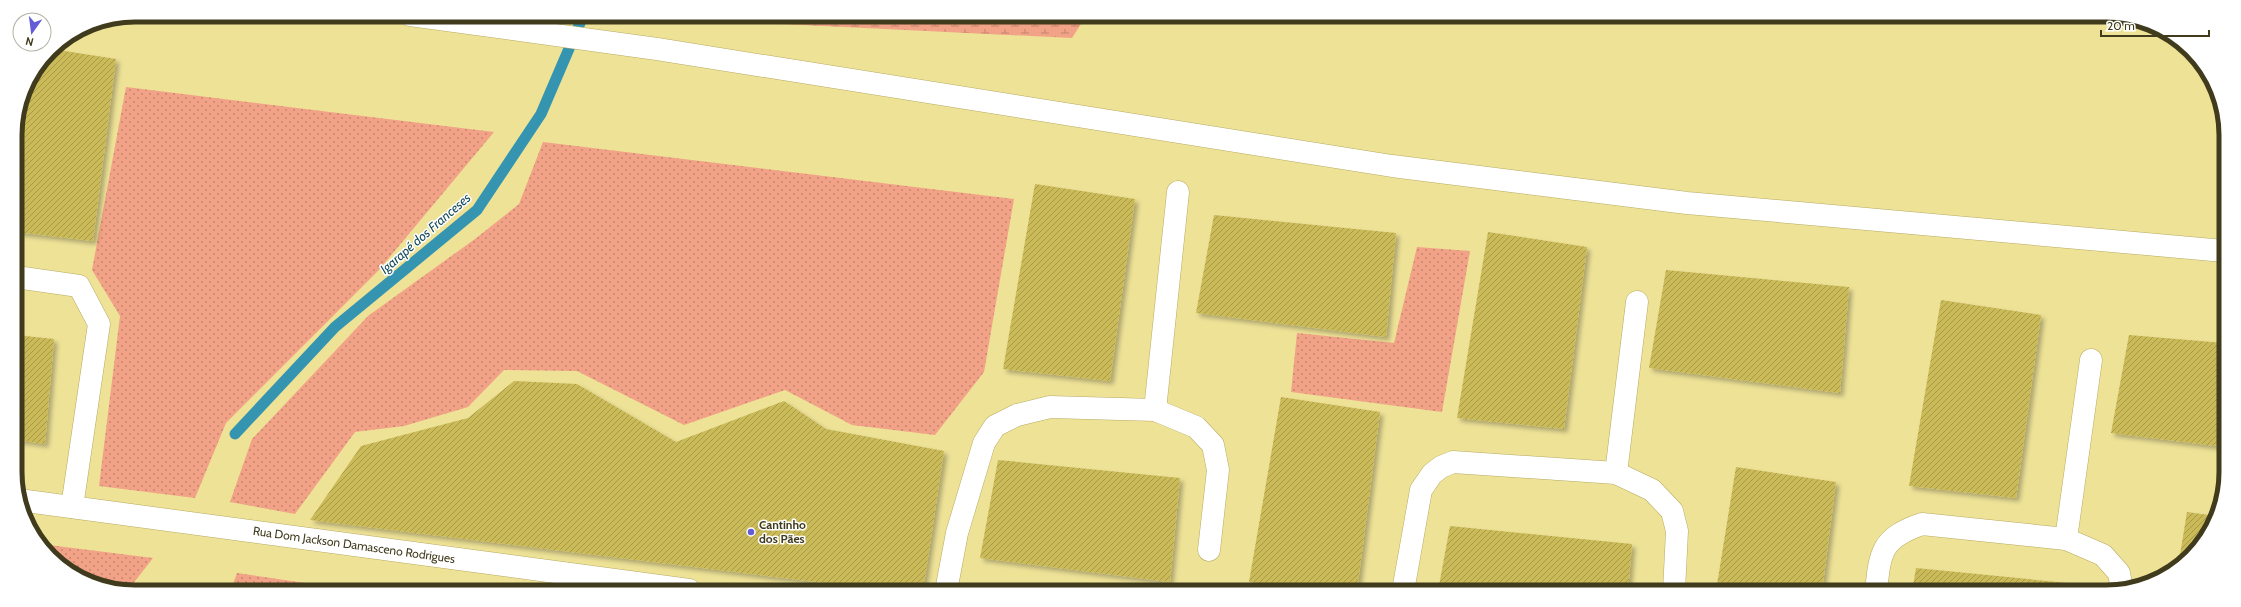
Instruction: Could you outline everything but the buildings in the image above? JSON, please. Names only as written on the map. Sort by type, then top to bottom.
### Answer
[{"type":"street","points":[[460,22],[658,49],[1392,166],[1687,203],[1901,220],[2219,251]]},
{"type":"street","points":[[1155,410],[1178,192]]},
{"type":"street","points":[[22,278],[79,286],[99,324],[72,507]]},
{"type":"street","points":[[1616,473],[1637,302]]},
{"type":"street","points":[[2066,538],[2091,360]]},
{"type":"street","points":[[947,585],[957,533],[984,443],[995,426],[1017,415],[1050,408],[1155,410],[1196,427],[1213,445],[1218,470],[1209,550]]},
{"type":"street","points":[[1404,585],[1421,490],[1432,474],[1441,467],[1453,462],[1616,473],[1652,490],[1672,511],[1677,531],[1674,585]]},
{"type":"street","name":"Rua Dom Jackson Damasceno Rodrigues","points":[[26,501],[652,585]]},
{"type":"street","points":[[1877,585],[1880,558],[1888,543],[1902,531],[1922,524],[2066,538],[2103,555],[2119,573],[2121,584]]},
{"type":"green space","points":[[742,22],[1082,22],[1072,38]]},
{"type":"green space","points":[[126,87],[494,132],[378,271],[226,423],[195,498],[99,486],[120,316],[92,270]]},
{"type":"green space","points":[[543,142],[1014,199],[984,372],[935,435],[852,425],[785,390],[684,425],[577,371],[504,370],[468,407],[404,426],[355,432],[295,514],[230,502],[252,439],[368,316],[475,239],[519,204]]},
{"type":"green space","points":[[1417,247],[1470,251],[1442,412],[1291,392],[1297,333],[1394,343]]},
{"type":"green space","points":[[49,545],[153,558],[132,585],[127,585],[98,579],[78,570],[66,562]]},
{"type":"green space","points":[[237,573],[318,585],[233,585]]},
{"type":"waterway","name":"Igarapé dos Franceses","points":[[235,434],[335,327],[477,210],[541,114],[580,22]]},
{"type":"place","name":"Cantinho dos Pães","points":[[751,532]]}]
